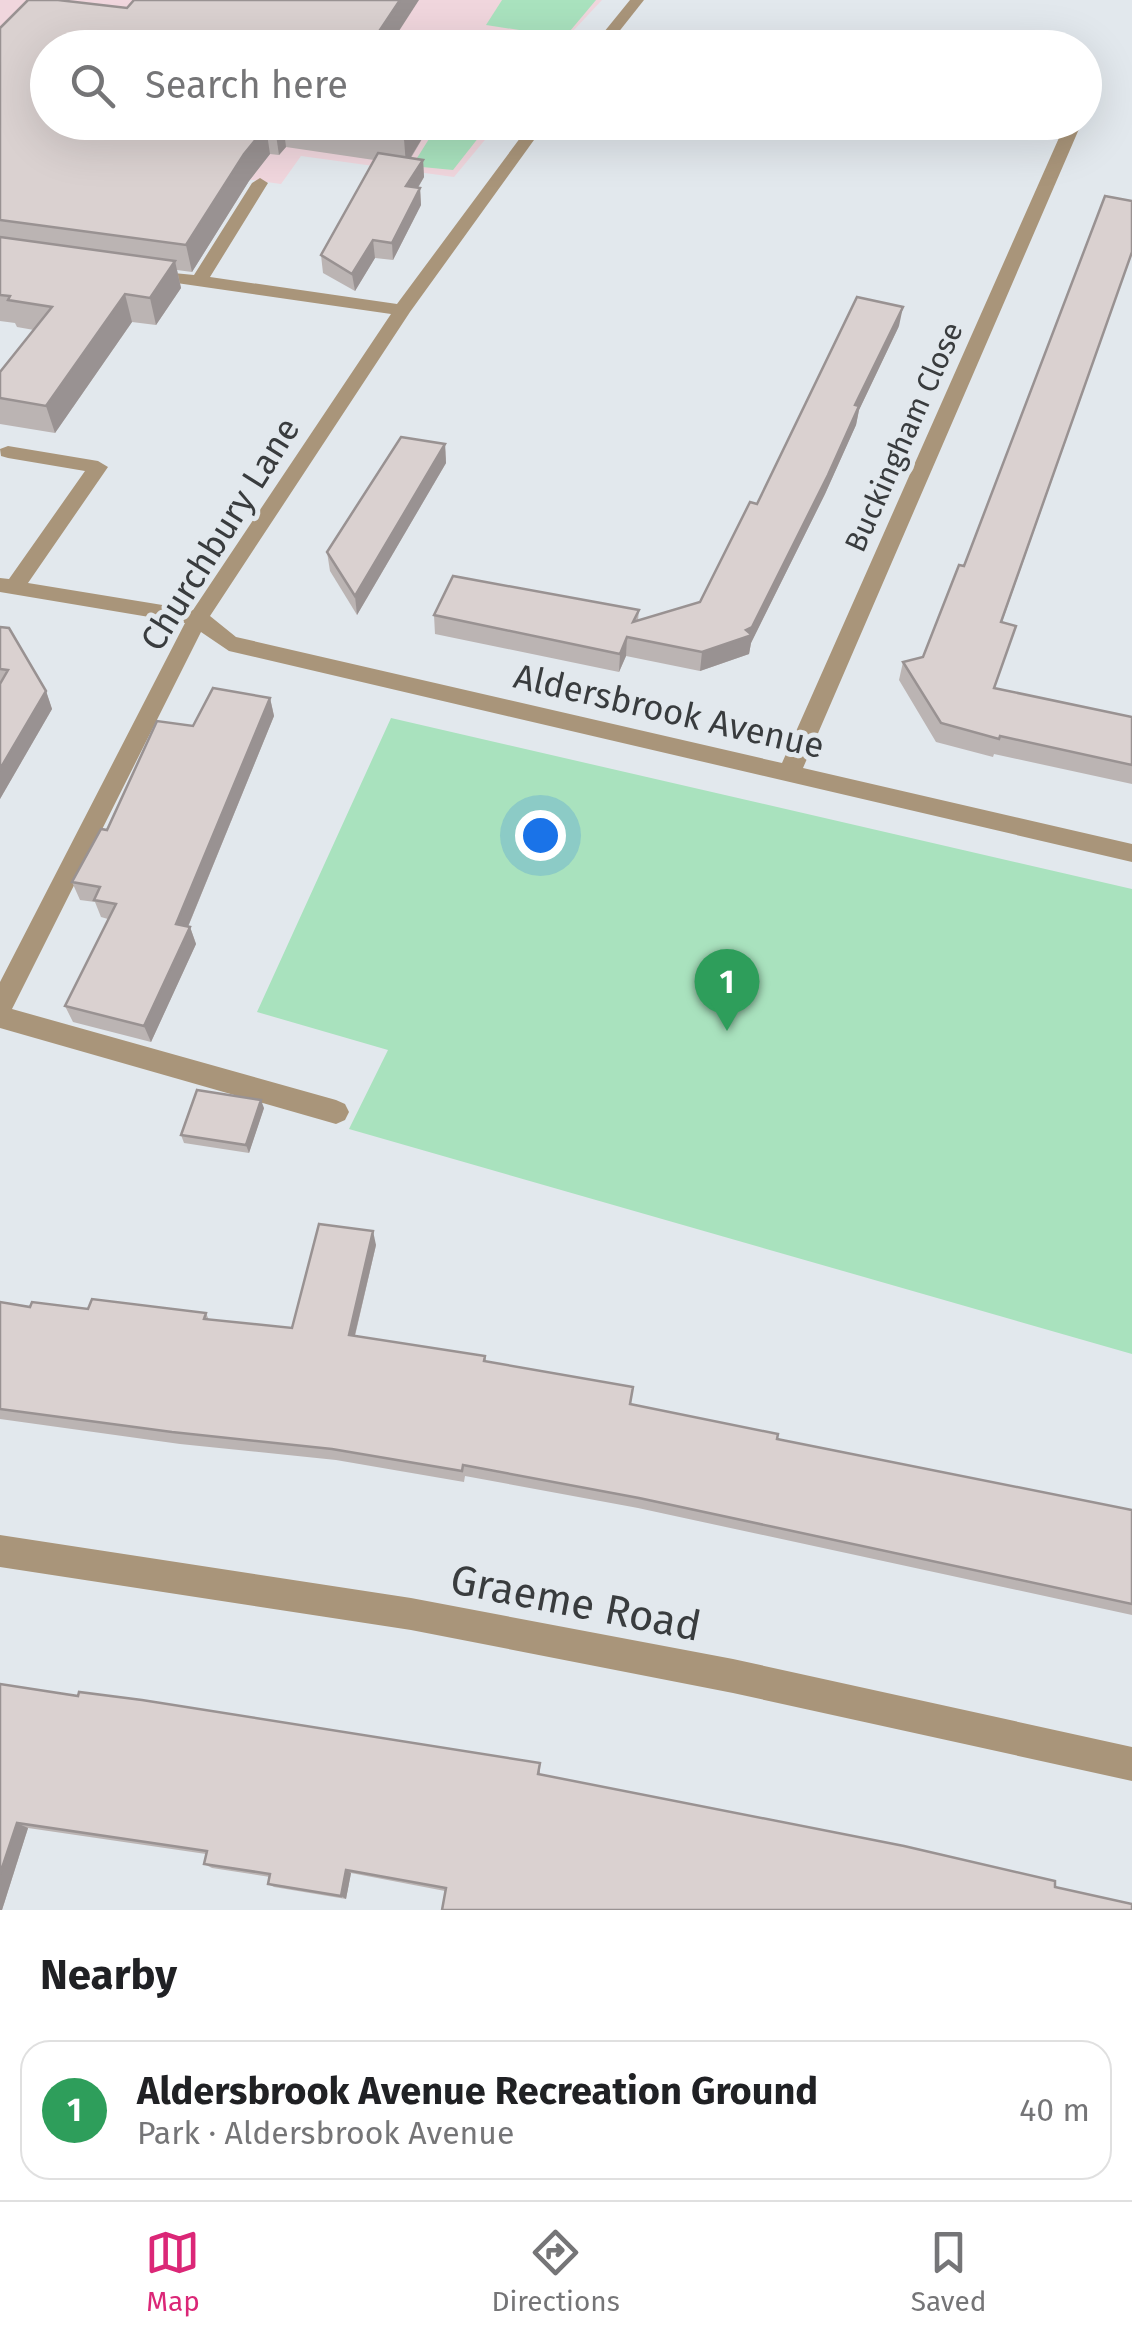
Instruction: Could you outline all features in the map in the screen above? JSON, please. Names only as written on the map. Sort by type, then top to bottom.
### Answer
[{"type":"street","points":[[613,30],[637,0]]},
{"type":"street","name":"Churchbury Lane","points":[[0,1007],[198,618],[402,310],[527,140]]},
{"type":"street","name":"Buckingham Close","points":[[788,776],[1066,140]]},
{"type":"street","points":[[199,281],[260,183]]},
{"type":"street","points":[[126,271],[402,310]]},
{"type":"street","points":[[8,452],[98,467],[7,586],[198,618]]},
{"type":"street","name":"Aldersbrook Avenue","points":[[198,618],[229,643],[1132,854]]},
{"type":"street","points":[[0,1017],[336,1112]]},
{"type":"street","name":"Graeme Road","points":[[0,1550],[411,1614],[734,1676],[1132,1764]]},
{"type":"shaded area","points":[[0,0],[602,0],[574,30],[30,30],[30,140],[485,140],[454,177],[301,156],[281,184],[0,145]]},
{"type":"green space","points":[[502,0],[596,0],[571,30],[519,30],[486,25]]},
{"type":"green space","points":[[428,140],[477,140],[453,170],[412,166]]},
{"type":"green space","points":[[391,718],[1132,889],[1132,1354],[349,1129],[388,1050],[257,1012]]},
{"type":"building","points":[[28,0],[127,8],[134,0],[400,0],[380,30],[30,30],[30,140],[255,140],[186,245],[0,220],[0,28]]},
{"type":"building","points":[[378,153],[423,160],[406,186],[420,188],[392,243],[373,240],[352,274],[321,255]]},
{"type":"building","points":[[1105,196],[1132,201],[1132,252],[1001,622],[1016,626],[994,688],[1132,717],[1132,765],[1000,736],[999,739],[941,723],[903,662],[923,657],[959,565],[964,566]]},
{"type":"building","points":[[0,237],[175,261],[150,298],[125,294],[46,406],[0,398],[0,372],[52,307],[8,300],[10,296],[0,295]]},
{"type":"building","points":[[857,297],[903,307],[855,405],[859,406],[828,475],[752,627],[746,630],[752,635],[702,652],[627,637],[620,654],[434,615],[453,576],[639,610],[633,622],[700,602],[750,502],[757,504]]},
{"type":"building","points":[[401,437],[445,444],[355,596],[327,552]]},
{"type":"building","points":[[0,627],[9,628],[46,691],[0,769],[0,684],[8,670],[0,669]]},
{"type":"building","points":[[213,688],[270,698],[176,924],[190,927],[144,1026],[65,1006],[116,904],[94,900],[100,887],[72,882],[101,829],[107,830],[157,721],[193,726]]},
{"type":"building","points":[[197,1090],[261,1100],[246,1145],[181,1135]]},
{"type":"building","points":[[319,1224],[373,1231],[349,1335],[485,1356],[484,1361],[633,1387],[630,1404],[778,1434],[777,1439],[1132,1510],[1132,1604],[639,1498],[463,1465],[462,1471],[332,1449],[0,1409],[0,1302],[88,1309],[92,1299],[206,1313],[204,1319],[292,1328]]},
{"type":"building","points":[[0,1684],[78,1696],[79,1692],[142,1700],[540,1763],[538,1774],[904,1846],[1055,1881],[1055,1887],[1132,1904],[1132,1910],[442,1910],[446,1888],[346,1870],[341,1896],[268,1884],[270,1874],[204,1864],[207,1851],[17,1823],[0,1874]]},
{"type":"place","name":"Aldersbrook Avenue Recreation Ground","points":[[727,1031]]}]
